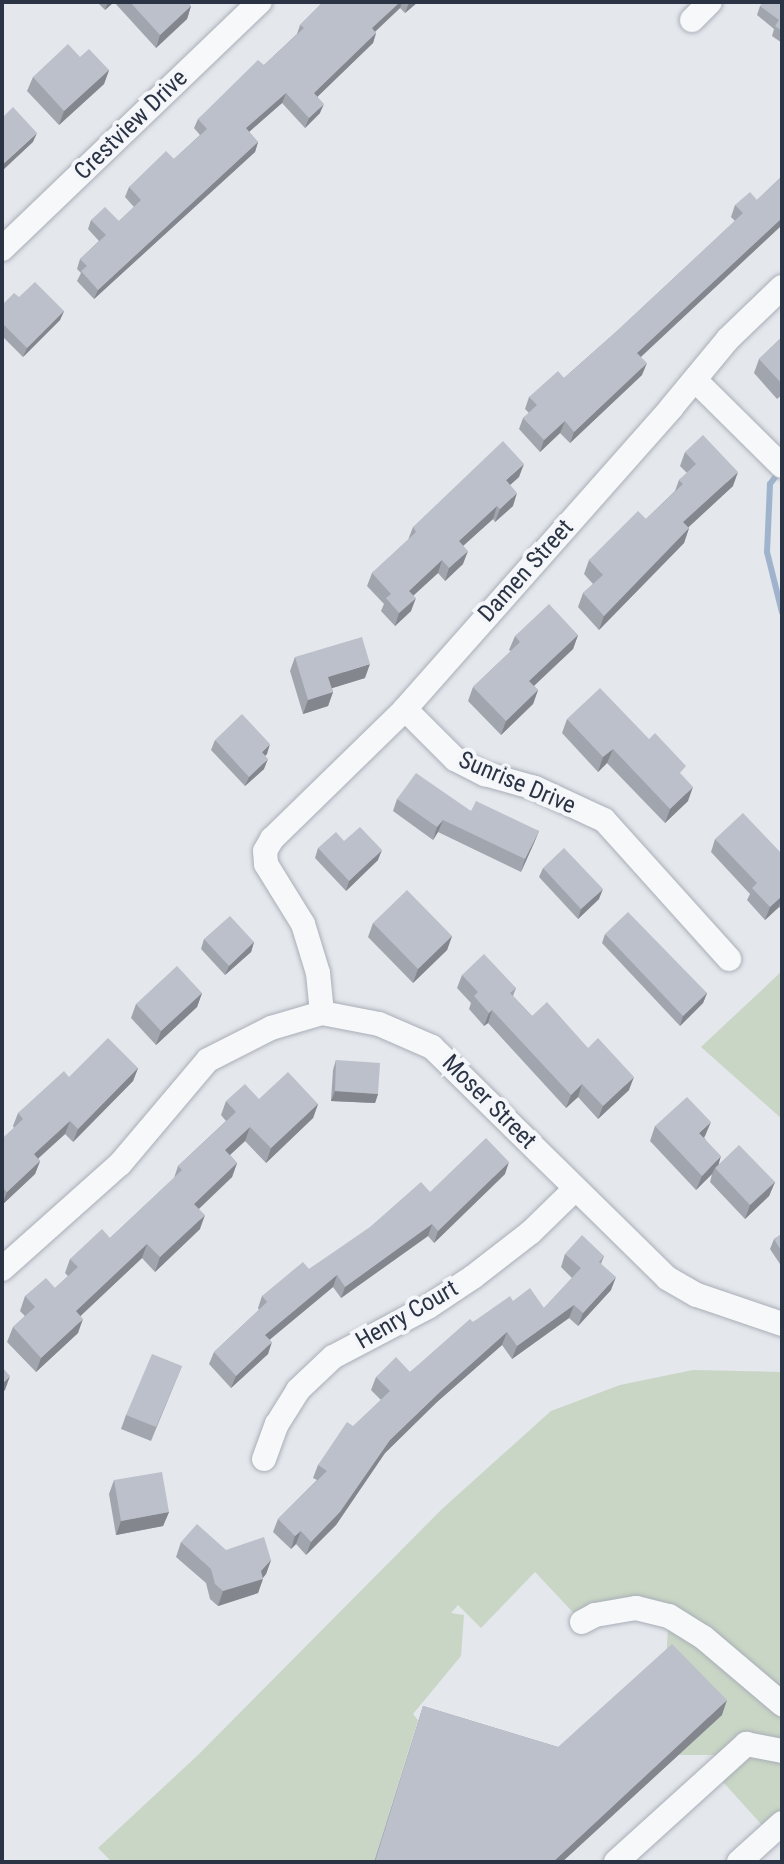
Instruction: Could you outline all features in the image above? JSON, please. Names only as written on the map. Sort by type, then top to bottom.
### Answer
[{"type":"street","name":"Crestview Drive","points":[[2,249],[234,11],[260,2]]},
{"type":"street","points":[[692,20],[710,2]]},
{"type":"street","name":"Damen Street","points":[[322,1013],[312,948],[290,900],[266,864],[265,851],[283,827],[405,709],[728,339],[782,287]]},
{"type":"street","points":[[695,380],[776,460]]},
{"type":"street","name":"Sunrise Drive","points":[[405,709],[455,759],[485,774],[535,788],[604,820],[729,959]]},
{"type":"street","name":"Moser Street","points":[[2,1269],[120,1164],[208,1060],[271,1028],[322,1013],[379,1024],[432,1047],[467,1077],[575,1189],[667,1278],[710,1300],[782,1324]]},
{"type":"street","name":"Henry Court","points":[[264,1459],[277,1424],[298,1390],[333,1357],[428,1307],[473,1277],[531,1232],[575,1189]]},
{"type":"street","points":[[582,1622],[595,1615],[636,1608],[669,1616],[703,1637],[782,1704]]},
{"type":"street","points":[[616,1862],[746,1744],[782,1751]]},
{"type":"street","points":[[739,1862],[782,1823]]},
{"type":"green space","points":[[782,971],[782,1119],[701,1047]]},
{"type":"green space","points":[[693,1370],[782,1372],[782,1823],[770,1834],[714,1772],[731,1755],[678,1755],[666,1658],[669,1616],[582,1622],[535,1572],[481,1628],[458,1605],[451,1613],[464,1615],[461,1656],[413,1714],[418,1720],[374,1862],[112,1862],[98,1848],[198,1755],[442,1509],[551,1411],[620,1385]]},
{"type":"building","points":[[130,2],[187,2],[191,6],[160,35]]},
{"type":"building","points":[[323,2],[400,2],[372,28],[376,33],[314,93],[324,104],[309,118],[286,93],[246,128],[258,142],[98,290],[81,271],[87,266],[80,259],[106,235],[91,220],[105,207],[119,221],[141,200],[129,187],[166,151],[174,159],[207,129],[198,119],[258,60],[264,65],[304,28],[300,25]]},
{"type":"building","points":[[763,2],[782,2],[782,31],[775,26],[779,20],[760,6]]},
{"type":"building","points":[[68,44],[80,57],[89,49],[109,70],[64,111],[33,77]]},
{"type":"building","points":[[13,107],[37,133],[2,165],[2,118]]},
{"type":"building","points":[[782,176],[782,218],[637,353],[647,363],[574,432],[565,421],[544,440],[523,418],[537,405],[529,397],[558,371],[564,378],[617,331],[743,213],[735,205],[750,192],[757,200]]},
{"type":"building","points":[[35,282],[64,311],[27,348],[2,323],[2,305],[14,293],[19,297]]},
{"type":"building","points":[[782,337],[782,384],[759,359]]},
{"type":"building","points":[[703,435],[738,472],[683,522],[689,528],[604,616],[583,593],[603,575],[589,560],[638,511],[646,519],[683,484],[679,480],[696,464],[685,452]]},
{"type":"building","points":[[503,441],[524,464],[506,480],[517,493],[500,509],[497,506],[459,541],[468,551],[449,568],[442,560],[409,591],[416,598],[399,613],[386,598],[391,594],[372,573],[416,532],[413,527]]},
{"type":"building","points":[[549,604],[578,635],[529,681],[538,690],[506,721],[473,687],[520,642],[515,636]]},
{"type":"building","points":[[362,637],[370,664],[328,677],[333,692],[308,700],[295,657]]},
{"type":"building","points":[[600,688],[649,739],[655,733],[686,766],[680,773],[693,787],[670,809],[613,749],[603,757],[567,719]]},
{"type":"building","points":[[242,714],[270,744],[262,752],[268,759],[249,777],[215,740]]},
{"type":"building","points":[[416,773],[471,811],[476,801],[539,831],[525,859],[443,820],[437,827],[397,799]]},
{"type":"building","points":[[743,813],[782,854],[782,896],[770,907],[752,888],[757,883],[715,839]]},
{"type":"building","points":[[360,827],[382,850],[349,881],[318,848],[336,832],[344,841]]},
{"type":"building","points":[[564,848],[603,889],[581,909],[543,868]]},
{"type":"building","points":[[407,890],[452,936],[418,969],[373,923]]},
{"type":"building","points":[[628,912],[707,993],[683,1016],[605,934]]},
{"type":"building","points":[[230,916],[254,942],[229,966],[204,939]]},
{"type":"building","points":[[484,954],[516,988],[510,993],[532,1016],[547,1002],[588,1048],[598,1038],[634,1077],[603,1106],[582,1084],[571,1095],[492,1010],[489,1013],[474,996],[478,992],[462,975]]},
{"type":"building","points":[[177,966],[202,993],[161,1031],[136,1004]]},
{"type":"building","points":[[108,1038],[138,1068],[78,1129],[70,1121],[34,1154],[40,1161],[7,1192],[2,1187],[2,1139],[23,1119],[18,1113],[64,1071],[69,1077]]},
{"type":"building","points":[[336,1060],[380,1063],[378,1094],[335,1091]]},
{"type":"building","points":[[288,1072],[318,1104],[271,1148],[250,1127],[225,1150],[237,1163],[194,1204],[205,1215],[160,1257],[147,1244],[76,1311],[83,1319],[41,1358],[13,1327],[35,1307],[25,1296],[46,1278],[55,1288],[78,1267],[70,1259],[102,1229],[110,1238],[182,1170],[178,1166],[236,1112],[226,1101],[245,1084],[259,1099]]},
{"type":"building","points":[[687,1097],[711,1122],[699,1133],[721,1156],[702,1176],[655,1126]]},
{"type":"building","points":[[486,1138],[509,1162],[438,1231],[432,1224],[345,1287],[337,1275],[265,1335],[272,1342],[236,1376],[214,1352],[267,1302],[262,1296],[303,1262],[309,1269],[370,1227],[421,1182],[430,1192]]},
{"type":"building","points":[[739,1145],[775,1182],[750,1205],[715,1168]]},
{"type":"building","points":[[782,1234],[782,1252],[774,1239]]},
{"type":"building","points":[[582,1235],[604,1256],[599,1262],[616,1277],[583,1313],[574,1305],[517,1346],[507,1332],[390,1440],[340,1512],[311,1542],[301,1531],[295,1536],[278,1519],[327,1471],[318,1465],[347,1422],[353,1426],[390,1391],[376,1377],[396,1357],[410,1372],[470,1319],[473,1322],[510,1296],[513,1301],[530,1288],[544,1308],[581,1268],[565,1254]]},
{"type":"building","points":[[152,1354],[182,1366],[156,1427],[126,1415]]},
{"type":"building","points":[[2,1367],[10,1376],[2,1384]]},
{"type":"building","points":[[162,1472],[169,1512],[121,1521],[114,1480]]},
{"type":"building","points":[[197,1524],[226,1550],[264,1537],[271,1560],[261,1571],[263,1579],[223,1591],[215,1584],[211,1569],[181,1542]]},
{"type":"building","points":[[672,1644],[727,1700],[553,1862],[375,1862],[423,1706],[558,1747]]},
{"type":"waterway","points":[[779,472],[770,484],[767,552],[782,612]]}]
